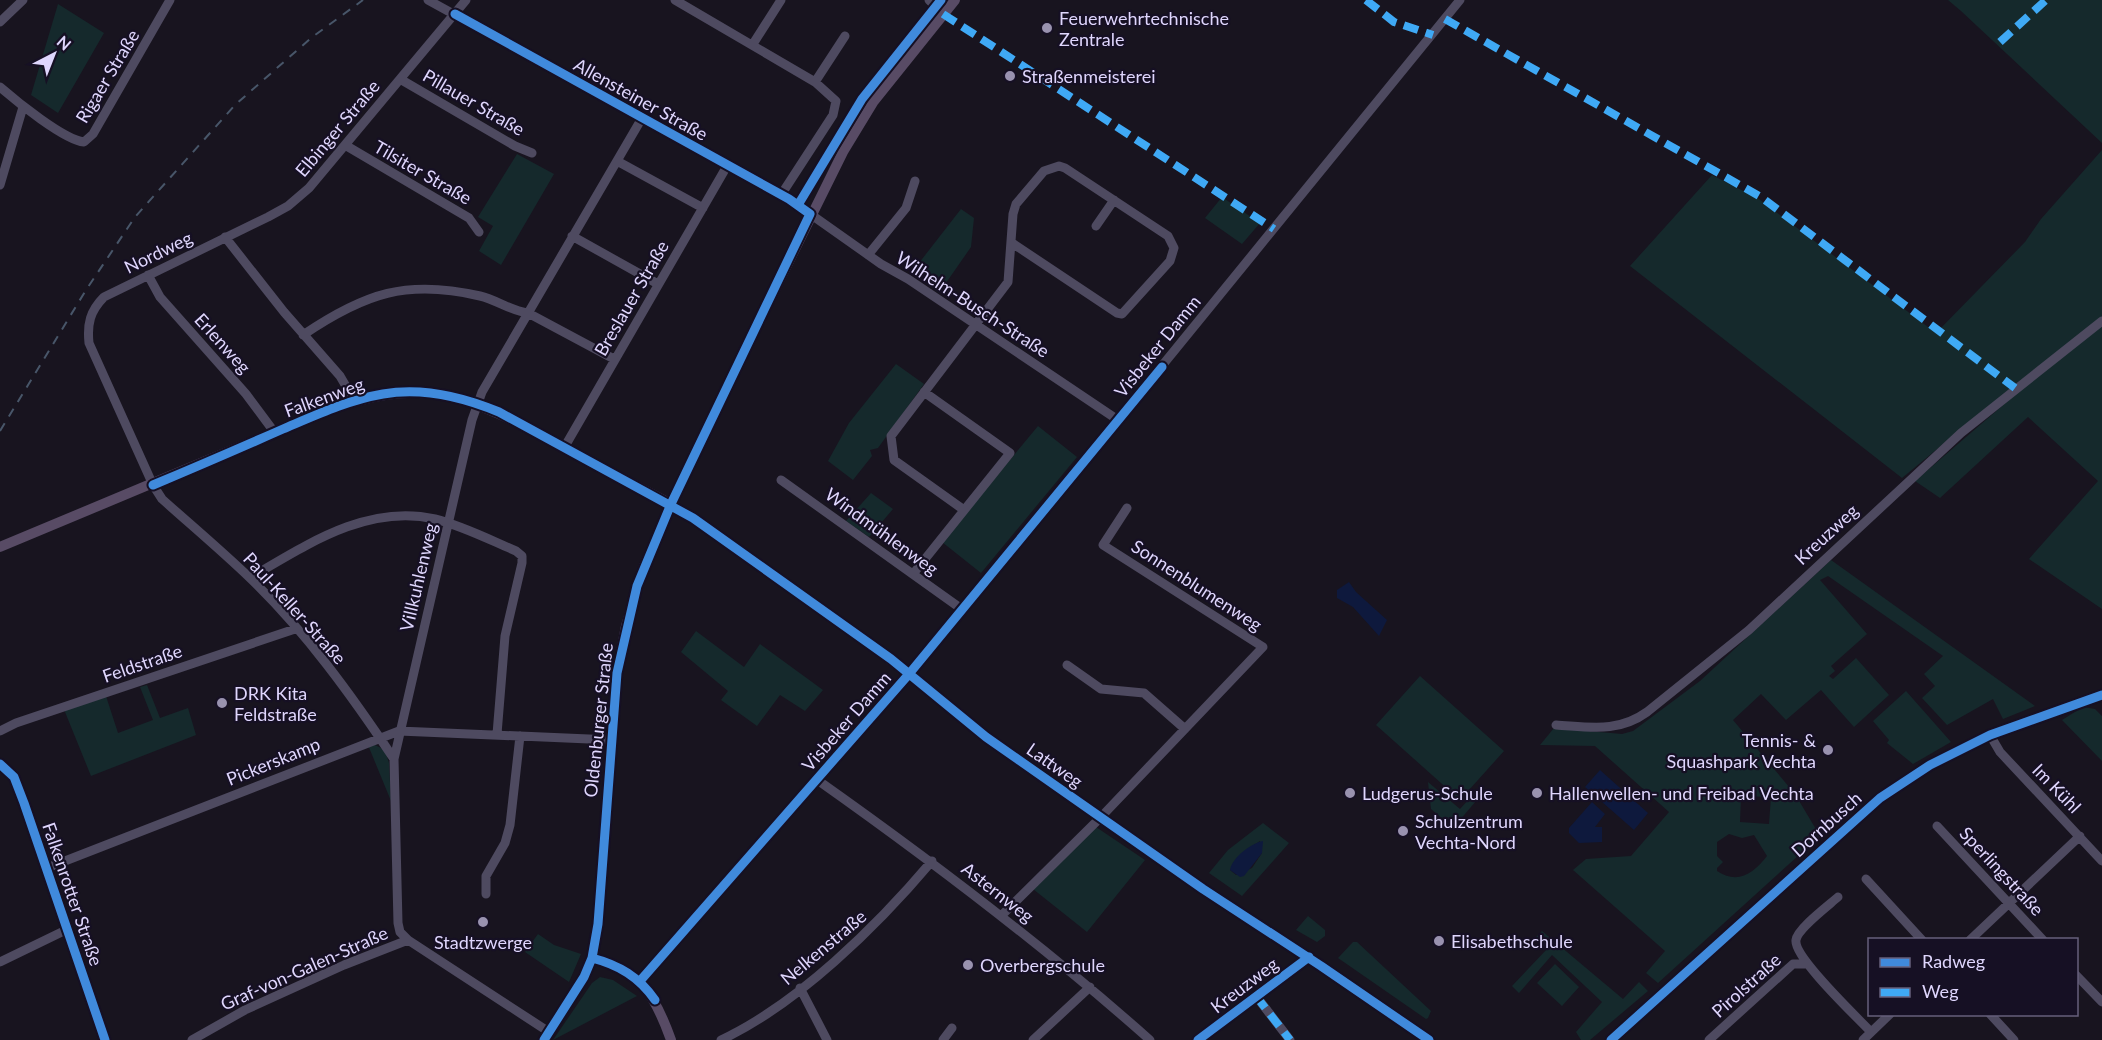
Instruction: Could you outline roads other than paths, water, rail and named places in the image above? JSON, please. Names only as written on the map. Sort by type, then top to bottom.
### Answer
[{"type":"main road","name":"Oldenburger Straße","points":[[592,958],[598,924],[617,673],[626,626],[644,566],[671,504],[810,214],[864,116],[955,0]]},
{"type":"main road","name":"Falkenweg","points":[[0,547],[153,486],[354,400],[404,392],[429,393],[478,403],[671,504]]},
{"type":"main road","points":[[592,958],[616,966],[640,981],[655,1000],[671,1040]]},
{"type":"street","points":[[0,21],[23,0]]},
{"type":"street","name":"Rigaer Straße","points":[[0,87],[23,106],[78,141],[88,140],[170,0]]},
{"type":"street","name":"Allensteiner Straße","points":[[428,0],[781,195],[810,214]]},
{"type":"street","name":"Elbinger Straße","points":[[225,237],[288,206],[309,188],[466,0]]},
{"type":"street","points":[[753,44],[781,0]]},
{"type":"street","points":[[929,0],[944,14]]},
{"type":"street","name":"Visbeker Damm","points":[[640,981],[963,610],[1460,0]]},
{"type":"street","points":[[682,1],[816,82],[831,94],[836,107],[781,195]]},
{"type":"street","points":[[816,82],[845,36]]},
{"type":"street","name":"Pillauer Straße","points":[[400,79],[515,146],[532,153]]},
{"type":"street","points":[[0,185],[23,106]]},
{"type":"street","name":"Villkuhlenweg","points":[[408,940],[400,932],[398,923],[394,759],[472,420],[478,403],[528,313],[642,118]]},
{"type":"street","name":"Tilsiter Straße","points":[[345,145],[469,218],[479,232]]},
{"type":"street","points":[[617,160],[703,208]]},
{"type":"street","name":"Breslauer Straße","points":[[564,448],[727,166]]},
{"type":"street","points":[[964,510],[894,460],[891,436],[1008,282],[1014,209],[1044,171],[1059,166],[1065,168],[1168,236],[1174,248],[1170,261],[1122,314],[1117,313],[1012,243]]},
{"type":"street","points":[[868,255],[906,208],[915,181]]},
{"type":"street","points":[[1096,226],[1113,200]]},
{"type":"street","name":"Wilhelm-Busch-Straße","points":[[810,214],[868,255],[1118,420]]},
{"type":"street","points":[[572,236],[658,284]]},
{"type":"street","points":[[225,237],[303,335],[340,376],[354,400]]},
{"type":"street","name":"Nordweg","points":[[153,486],[89,343],[87,329],[91,314],[104,297],[225,237]]},
{"type":"street","name":"Erlenweg","points":[[148,275],[160,297],[246,394],[275,433]]},
{"type":"street","points":[[303,335],[348,307],[376,296],[403,290],[445,288],[484,297],[528,313],[614,359]]},
{"type":"street","name":"Kreuzweg","points":[[1556,725],[1618,727],[1634,722],[1749,630],[1961,433],[2102,321]]},
{"type":"street","points":[[913,574],[1010,453],[924,392]]},
{"type":"street","name":"Windmühlenweg","points":[[781,480],[963,610]]},
{"type":"street","name":"Paul-Keller-Straße","points":[[153,486],[162,499],[252,580],[295,629],[379,736]]},
{"type":"street","name":"Lattweg","points":[[671,504],[852,631],[909,674],[964,721],[1203,889],[1309,957],[1414,1036],[1429,1040]]},
{"type":"street","name":"Sonnenblumenweg","points":[[1127,508],[1103,545],[1263,647],[1185,729]]},
{"type":"street","points":[[252,580],[258,573],[315,540],[374,518],[407,516],[448,523],[516,551],[522,556],[522,563],[506,636],[497,734]]},
{"type":"street","name":"Feldstraße","points":[[0,731],[16,723],[295,629]]},
{"type":"street","points":[[1002,915],[1101,817],[1185,729],[1144,693],[1101,689],[1066,665]]},
{"type":"street","name":"Dornbusch","points":[[1611,1040],[1880,798],[1930,765],[1990,735],[2102,695]]},
{"type":"street","name":"Pickerskamp","points":[[47,867],[399,730],[612,740]]},
{"type":"street","name":"Im Kühl","points":[[1990,735],[2000,752],[2102,861]]},
{"type":"street","points":[[379,736],[394,759]]},
{"type":"street","points":[[486,894],[486,876],[505,843],[510,825],[520,736]]},
{"type":"street","name":"Falkenrotter Straße","points":[[0,764],[14,777],[105,1040]]},
{"type":"street","name":"Asternweg","points":[[816,779],[932,861],[1002,915],[1150,1040]]},
{"type":"street","name":"Sperlingstraße","points":[[1937,826],[2042,938]]},
{"type":"street","points":[[1971,938],[2080,836]]},
{"type":"street","name":"Nelkenstraße","points":[[721,1040],[762,1017],[879,921],[932,861]]},
{"type":"street","points":[[1866,879],[1921,938]]},
{"type":"street","points":[[1838,897],[1800,932],[1796,940],[1797,949],[1871,1032]]},
{"type":"street","points":[[0,962],[68,928]]},
{"type":"street","name":"Graf-von-Galen-Straße","points":[[192,1040],[245,1010],[341,966],[408,940],[444,961],[546,1036]]},
{"type":"street","name":"Kreuzweg","points":[[1198,1040],[1309,957]]},
{"type":"street","name":"Oldenburger Straße","points":[[546,1036],[577,990],[592,958]]},
{"type":"street","name":"Pirolstraße","points":[[1709,1040],[1793,964],[1808,964]]},
{"type":"street","points":[[2078,977],[2102,1002]]},
{"type":"street","points":[[1033,1040],[1090,987]]},
{"type":"street","points":[[800,988],[827,1040]]},
{"type":"street","points":[[1256,996],[1290,1040]]},
{"type":"street","points":[[1863,1040],[1888,1016]]},
{"type":"street","points":[[1992,1016],[2014,1040]]},
{"type":"water","points":[[1349,582],[1356,592],[1387,620],[1379,636],[1353,607],[1337,598],[1337,590]]},
{"type":"water","points":[[1600,770],[1648,813],[1634,830],[1585,787]]},
{"type":"water","points":[[1592,802],[1605,814],[1595,827],[1602,827],[1602,842],[1579,843],[1569,833],[1569,828]]},
{"type":"water","points":[[1263,841],[1262,853],[1244,876],[1240,877],[1230,870],[1234,861],[1243,852]]},
{"type":"railway","points":[[0,431],[86,290],[135,217],[235,105],[311,38],[363,0]]},
{"type":"place","name":"Feuerwehrtechnische Zentrale","points":[[1047,28]]},
{"type":"place","name":"Straßenmeisterei","points":[[1010,76]]},
{"type":"place","name":"DRK Kita Feldstraße","points":[[222,703]]},
{"type":"place","name":"Tennis- & Squashpark Vechta","points":[[1828,750]]},
{"type":"place","name":"Ludgerus-Schule","points":[[1350,793]]},
{"type":"place","name":"Hallenwellen- und Freibad Vechta","points":[[1537,793]]},
{"type":"place","name":"Schulzentrum Vechta-Nord","points":[[1403,831]]},
{"type":"place","name":"Stadtzwerge","points":[[483,922]]},
{"type":"place","name":"Elisabethschule","points":[[1439,941]]},
{"type":"place","name":"Overbergschule","points":[[968,965]]}]
